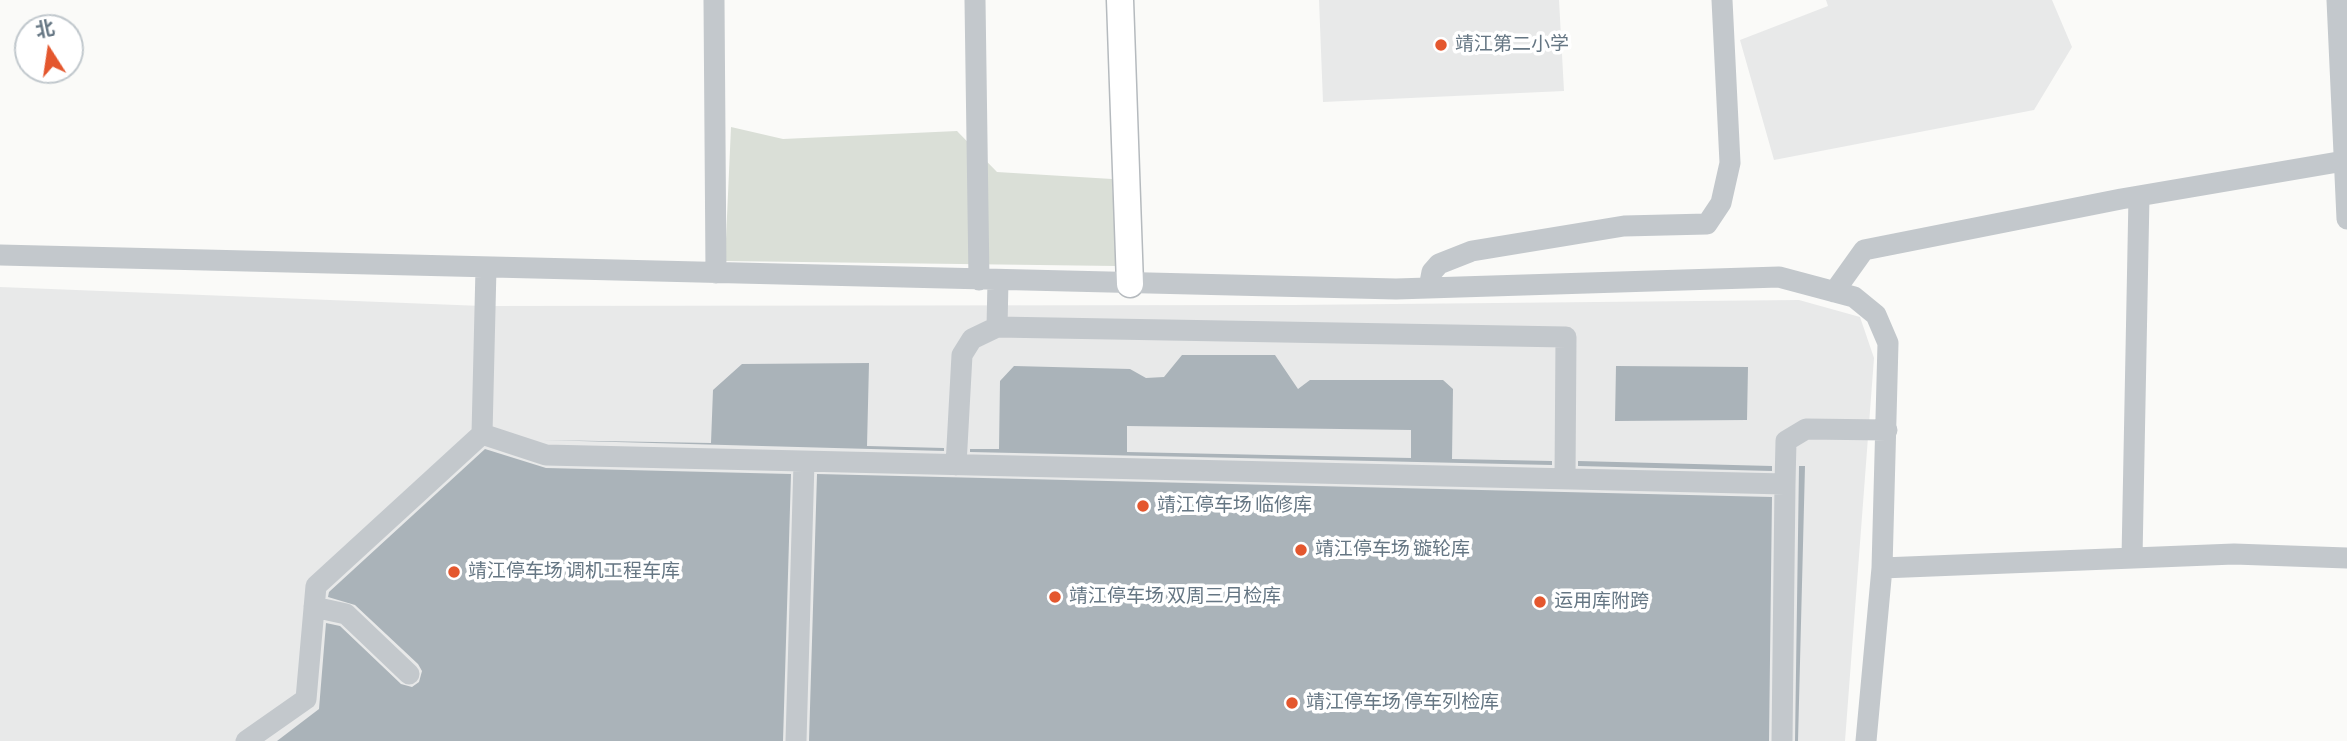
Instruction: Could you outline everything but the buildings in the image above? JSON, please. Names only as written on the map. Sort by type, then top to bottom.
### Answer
[{"type":"main road","points":[[1121,0],[1130,284]]},
{"type":"street","points":[[714,0],[716,273]]},
{"type":"street","points":[[975,0],[988,280],[997,327]]},
{"type":"street","points":[[1429,288],[1432,272],[1439,264],[1472,251],[1624,226],[1707,224],[1721,203],[1730,163],[1722,0]]},
{"type":"street","points":[[2337,0],[2347,219]]},
{"type":"street","points":[[1834,292],[1864,250],[2139,196],[2344,161]]},
{"type":"street","points":[[2133,558],[2139,196]]},
{"type":"street","points":[[0,255],[1130,284],[1429,288],[1779,277],[1854,297],[1876,315],[1888,343],[1882,568],[1866,741]]},
{"type":"street","points":[[246,741],[306,699],[316,586],[482,434],[486,268]]},
{"type":"street","points":[[956,465],[962,355],[972,339],[997,327],[1566,337],[1566,478]]},
{"type":"street","points":[[1782,741],[1786,441],[1806,429],[1887,430]]},
{"type":"street","points":[[482,434],[547,455],[1785,484]]},
{"type":"street","points":[[796,741],[804,462]]},
{"type":"street","points":[[1882,568],[2234,554],[2347,558]]},
{"type":"street","points":[[314,607],[346,614],[409,674]]},
{"type":"shaded area","name":"靖江第二小学","points":[[1319,0],[1559,0],[1564,91],[1323,102]]},
{"type":"shaded area","points":[[1826,0],[2052,0],[2072,47],[2034,110],[1774,160],[1740,40],[1828,6]]},
{"type":"shaded area","points":[[731,127],[783,139],[957,131],[997,172],[1112,179],[1117,266],[725,261]]},
{"type":"shaded area","points":[[0,287],[482,306],[1293,305],[1799,300],[1860,317],[1874,358],[1845,741],[0,741]]},
{"type":"place","name":"靖江第二小学","points":[[1441,45]]},
{"type":"place","name":"靖江停车场 临修库","points":[[1143,506]]},
{"type":"place","name":"靖江停车场 镟轮库","points":[[1301,550]]},
{"type":"place","name":"靖江停车场 调机工程车库","points":[[454,572]]},
{"type":"place","name":"靖江停车场 双周三月检库","points":[[1055,597]]},
{"type":"place","name":"运用库附跨","points":[[1540,602]]},
{"type":"place","name":"靖江停车场 停车列检库","points":[[1292,703]]}]
